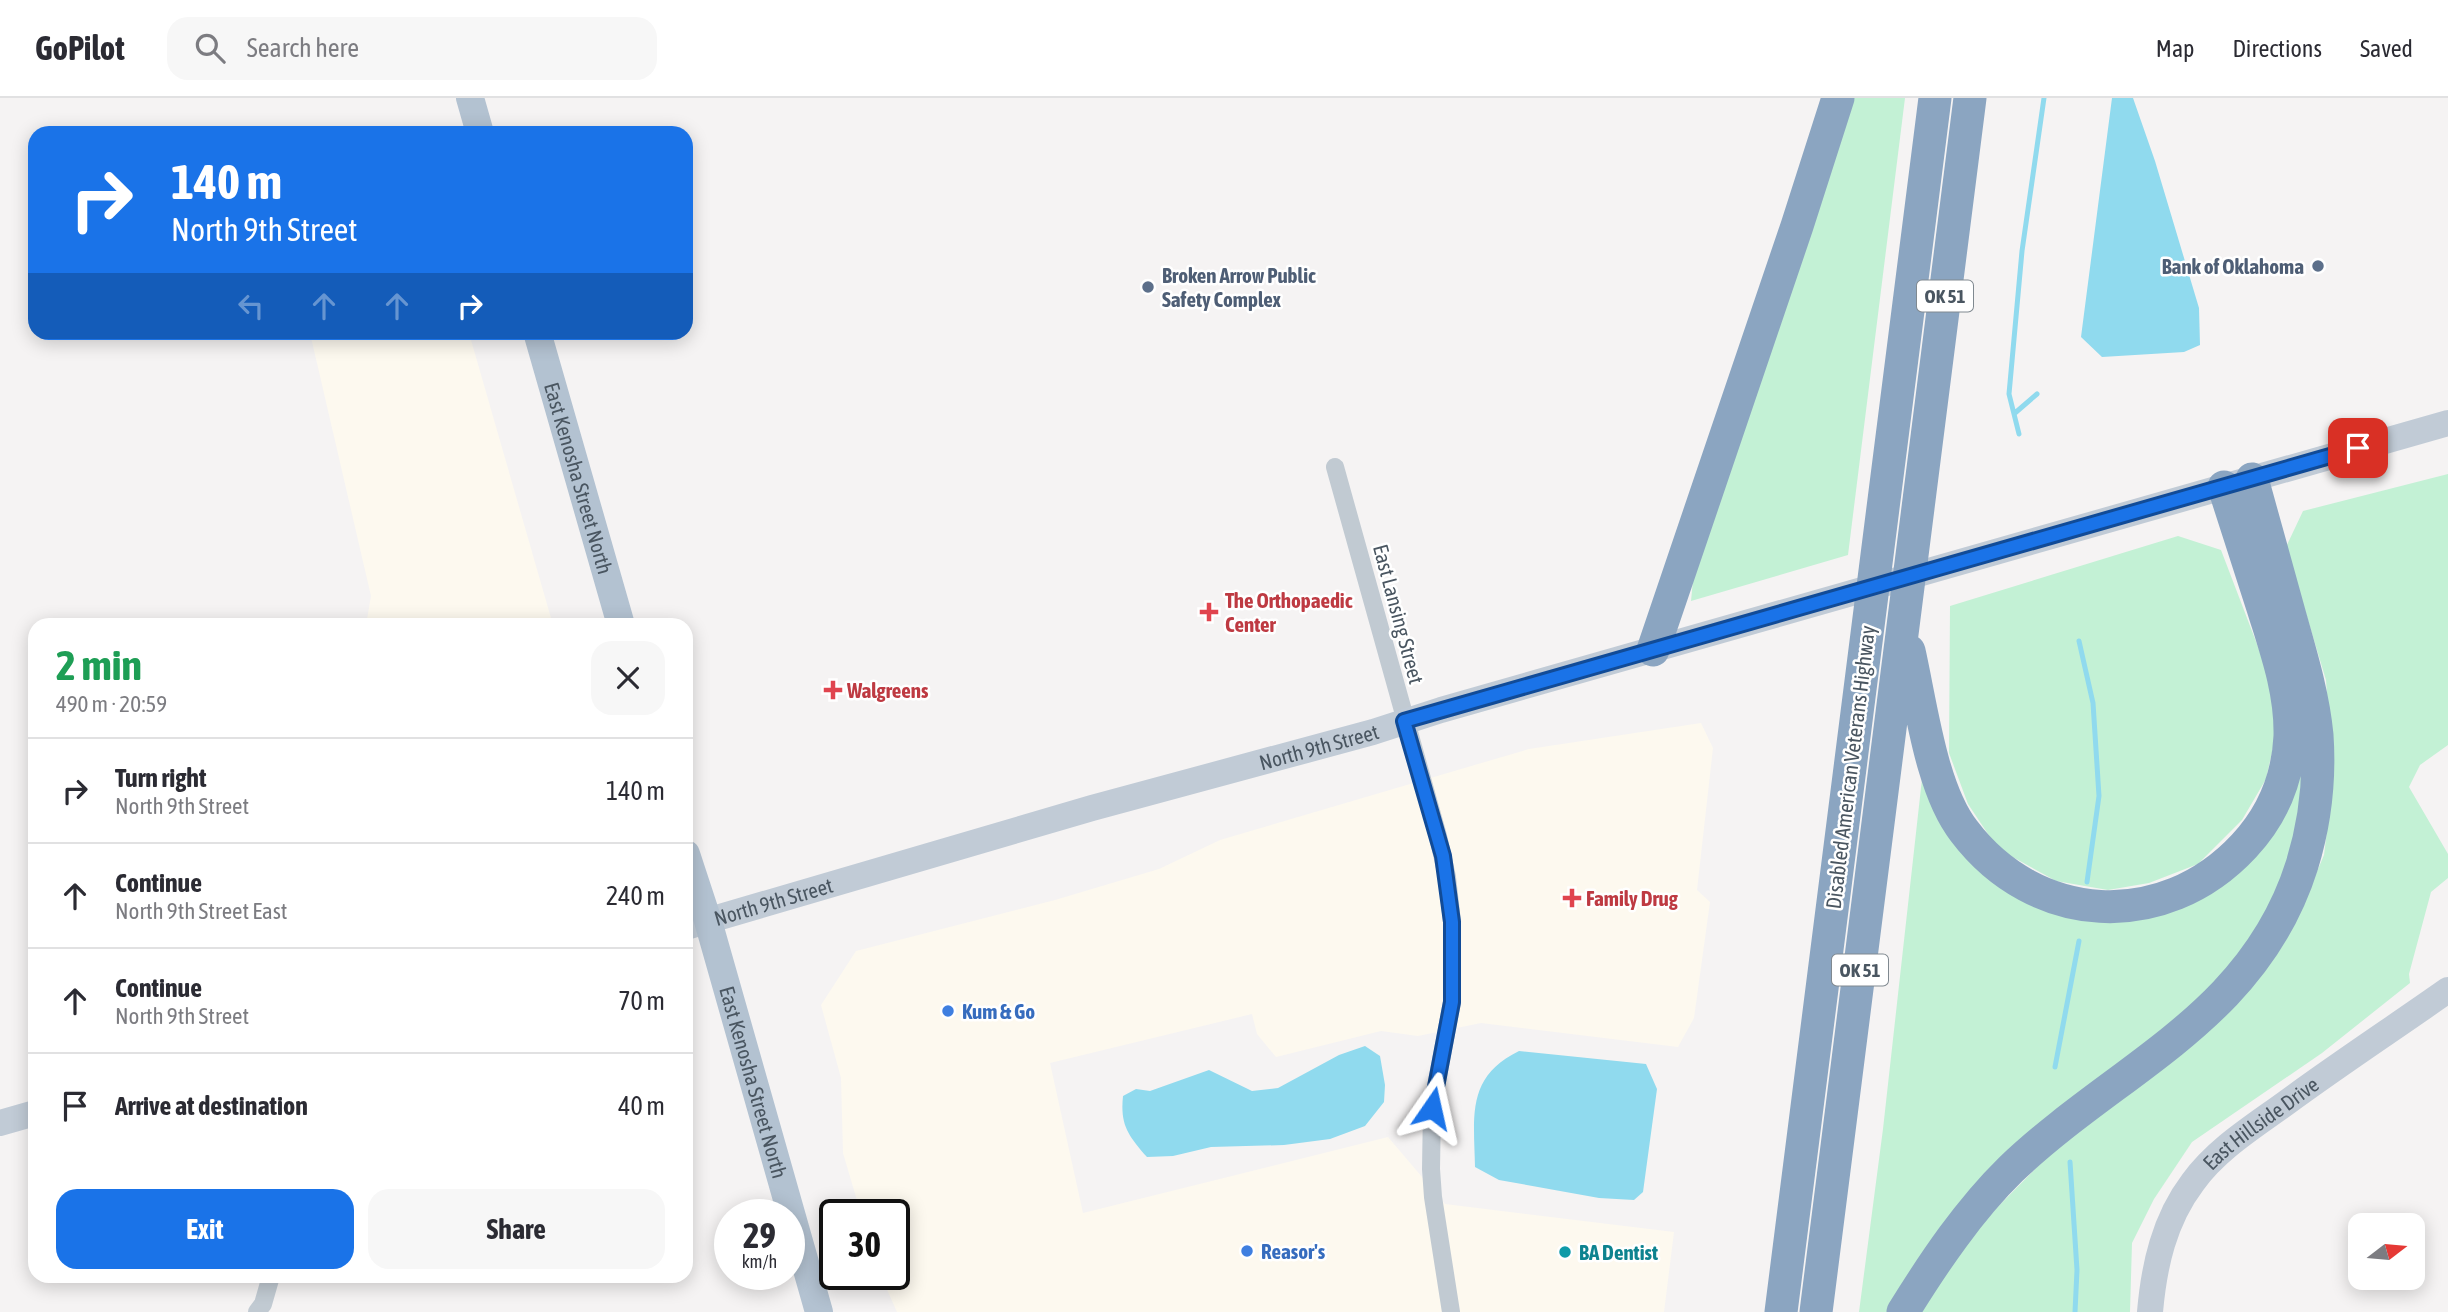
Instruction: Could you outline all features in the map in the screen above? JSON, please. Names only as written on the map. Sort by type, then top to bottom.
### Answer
[{"type":"highway","points":[[1653,650],[1838,98]]},
{"type":"highway","name":"Disabled American Veterans Highway","points":[[1781,1312],[1936,98]]},
{"type":"highway","name":"Disabled American Veterans Highway","points":[[1816,1312],[1905,628],[1970,98]]},
{"type":"highway","points":[[1905,628],[1939,784],[1949,809],[1963,831],[1994,864],[2028,888],[2070,903],[2121,906],[2149,903],[2176,895],[2205,880],[2231,860],[2253,835],[2276,798],[2286,768],[2290,736],[2288,701],[2238,483]]},
{"type":"highway","points":[[1903,1312],[1976,1208],[2011,1169],[2075,1114],[2169,1045],[2224,997],[2261,953],[2293,894],[2306,851],[2315,806],[2317,736],[2313,703],[2304,667],[2238,483]]},
{"type":"main road","points":[[470,98],[478,126]]},
{"type":"main road","name":"East Kenosha Street North","points":[[539,340],[619,618]]},
{"type":"main road","points":[[2238,483],[2448,423]]},
{"type":"main road","name":"North 9th Street","points":[[697,924],[1092,808],[2238,483]]},
{"type":"main road","name":"East Kenosha Street North","points":[[693,899],[697,924],[819,1312]]},
{"type":"main road","name":"East Hillside Drive","points":[[2150,1312],[2153,1277],[2160,1247],[2174,1213],[2203,1169],[2237,1138],[2448,990]]},
{"type":"main road","points":[[0,1123],[28,1115]]},
{"type":"street","name":"East Lansing Street","points":[[1335,467],[1443,856],[1452,922],[1452,1002],[1432,1108],[1430,1146],[1433,1197],[1451,1312]]},
{"type":"street","points":[[257,1312],[263,1304],[269,1283]]},
{"type":"shaded area","points":[[312,340],[471,340],[551,618],[367,618],[371,596]]},
{"type":"shaded area","points":[[1701,723],[1713,748],[1697,890],[1710,902],[1694,1018],[1678,1047],[1481,1023],[1418,1036],[1381,1031],[1276,1057],[1257,1034],[1252,1014],[1050,1063],[1083,1213],[1388,1137],[1445,1204],[1674,1232],[1664,1312],[897,1312],[887,1290],[910,1290],[910,1199],[857,1199],[843,1153],[841,1078],[821,1005],[856,951],[1055,900],[1159,869],[1220,840],[1529,749]]},
{"type":"green space","points":[[1849,98],[1905,98],[1848,555],[1691,601],[1693,580]]},
{"type":"green space","points":[[2448,474],[2448,745],[2420,765],[2409,787],[2448,854],[2448,878],[2431,892],[2409,974],[2410,983],[2322,1053],[2192,1142],[2154,1199],[2132,1243],[2130,1312],[1921,1312],[1971,1234],[2052,1152],[2296,921],[2324,855],[2333,782],[2326,680],[2286,547],[2303,511]]},
{"type":"green space","points":[[2178,536],[2221,550],[2260,652],[2273,695],[2275,723],[2266,779],[2242,820],[2198,864],[2149,883],[2108,890],[2056,881],[1998,849],[1968,804],[1949,753],[1950,606]]},
{"type":"green space","points":[[2301,685],[2303,835],[2238,970],[2079,1100],[1893,1312],[1859,1312],[1883,1129],[1924,761],[1933,795],[2070,912],[2246,859]]},
{"type":"water","points":[[2112,98],[2133,98],[2199,308],[2200,345],[2184,352],[2102,357],[2081,337]]},
{"type":"water","points":[[1365,1046],[1380,1056],[1385,1085],[1384,1102],[1365,1126],[1330,1139],[1284,1145],[1211,1147],[1173,1156],[1147,1157],[1130,1136],[1124,1122],[1123,1096],[1136,1089],[1150,1091],[1209,1070],[1252,1091],[1278,1088],[1339,1055]]},
{"type":"water","points":[[1519,1051],[1646,1064],[1657,1089],[1643,1192],[1634,1200],[1599,1198],[1499,1180],[1475,1167],[1475,1115],[1482,1086],[1502,1061]]},
{"type":"waterway","points":[[2019,434],[2009,394],[2022,251],[2044,98]]},
{"type":"waterway","points":[[2015,413],[2037,394]]},
{"type":"waterway","points":[[2079,641],[2093,703],[2099,796],[2087,882]]},
{"type":"waterway","points":[[2055,1067],[2079,941]]},
{"type":"waterway","points":[[2070,1162],[2077,1270],[2075,1312]]},
{"type":"place","name":"Bank of Oklahoma","points":[[2318,266]]},
{"type":"place","name":"Broken Arrow Public Safety Complex","points":[[1148,287]]},
{"type":"place","name":"The Orthopaedic Center","points":[[1209,612]]},
{"type":"place","name":"Walgreens","points":[[833,690]]},
{"type":"place","name":"Family Drug","points":[[1572,898]]},
{"type":"place","name":"Kum & Go","points":[[948,1011]]},
{"type":"place","name":"Reasor's","points":[[1247,1251]]},
{"type":"place","name":"BA Dentist","points":[[1565,1252]]},
{"type":"route","points":[[1432,1108],[1452,1002],[1452,922],[1443,856],[1404,721],[2358,448]]}]
